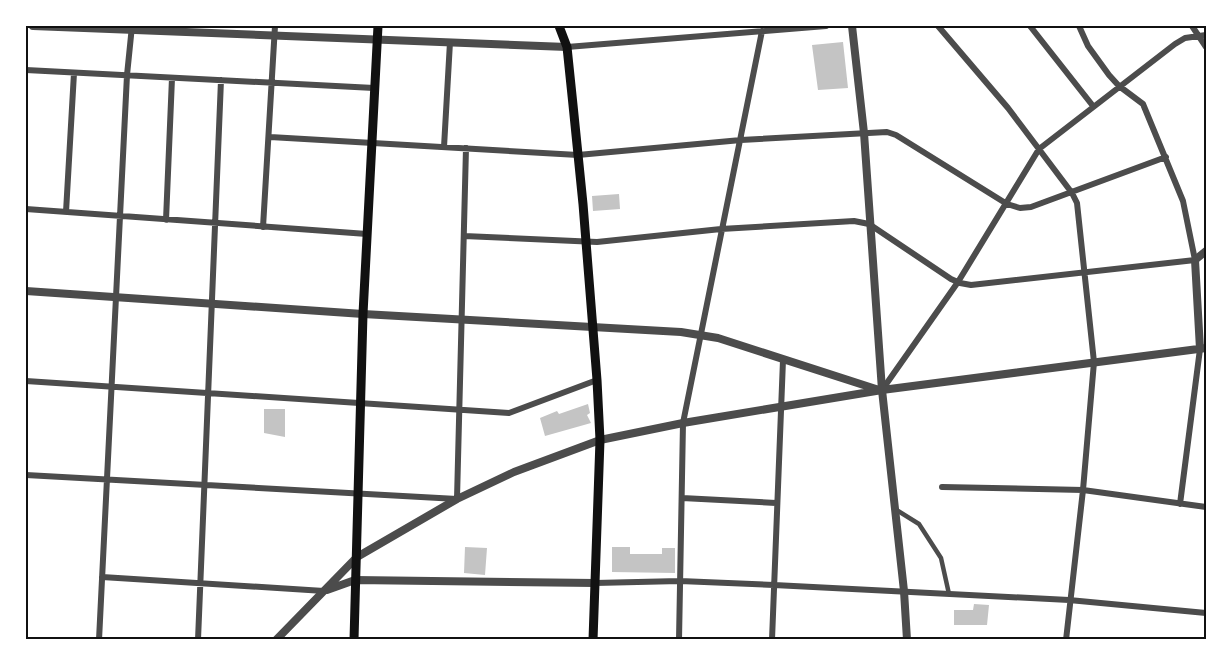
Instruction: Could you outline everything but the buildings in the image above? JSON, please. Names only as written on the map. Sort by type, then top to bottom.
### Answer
[{"type":"main road","points":[[354,639],[363,314],[378,26]]},
{"type":"main road","points":[[559,26],[567,47],[597,380],[600,440],[593,639]]},
{"type":"street","points":[[33,26],[131,28],[567,47],[826,26]]},
{"type":"street","points":[[263,227],[275,26]]},
{"type":"street","points":[[852,26],[864,133],[882,390],[904,591],[907,639]]},
{"type":"street","points":[[938,26],[1039,149],[1072,193],[1077,206],[1094,362],[1083,490],[1066,639]]},
{"type":"street","points":[[1030,26],[1093,106]]},
{"type":"street","points":[[1079,26],[1088,46],[1119,86],[1143,104],[1184,205],[1195,260],[1203,348],[1180,504]]},
{"type":"street","points":[[1192,26],[1206,47]]},
{"type":"street","points":[[99,639],[131,28]]},
{"type":"street","points":[[679,639],[683,423],[762,31]]},
{"type":"street","points":[[882,390],[958,282],[1039,149],[1181,40],[1206,35]]},
{"type":"street","points":[[444,147],[450,42]]},
{"type":"street","points":[[26,70],[374,88]]},
{"type":"street","points":[[66,212],[74,73]]},
{"type":"street","points":[[166,220],[172,78]]},
{"type":"street","points":[[198,639],[221,80]]},
{"type":"street","points":[[270,137],[578,154],[741,140],[891,132],[1007,204],[1025,208],[1072,193],[1166,157]]},
{"type":"street","points":[[457,499],[466,148]]},
{"type":"street","points":[[26,209],[367,234]]},
{"type":"street","points":[[464,236],[586,241],[840,220],[869,224],[958,282],[978,285],[1195,260],[1206,251]]},
{"type":"street","points":[[26,291],[363,314],[681,332],[718,338],[882,390]]},
{"type":"street","points":[[276,639],[356,558],[457,499],[514,472],[600,440],[683,423],[882,390],[1203,348]]},
{"type":"street","points":[[772,639],[783,360]]},
{"type":"street","points":[[26,381],[509,413],[597,380]]},
{"type":"street","points":[[26,476],[457,499]]},
{"type":"street","points":[[942,487],[1083,490],[1206,507]]},
{"type":"street","points":[[682,498],[776,503]]},
{"type":"street","points":[[895,509],[919,524],[941,558],[949,594]]},
{"type":"street","points":[[102,578],[324,591],[355,580],[595,583],[680,580],[1069,600],[1206,613]]}]
